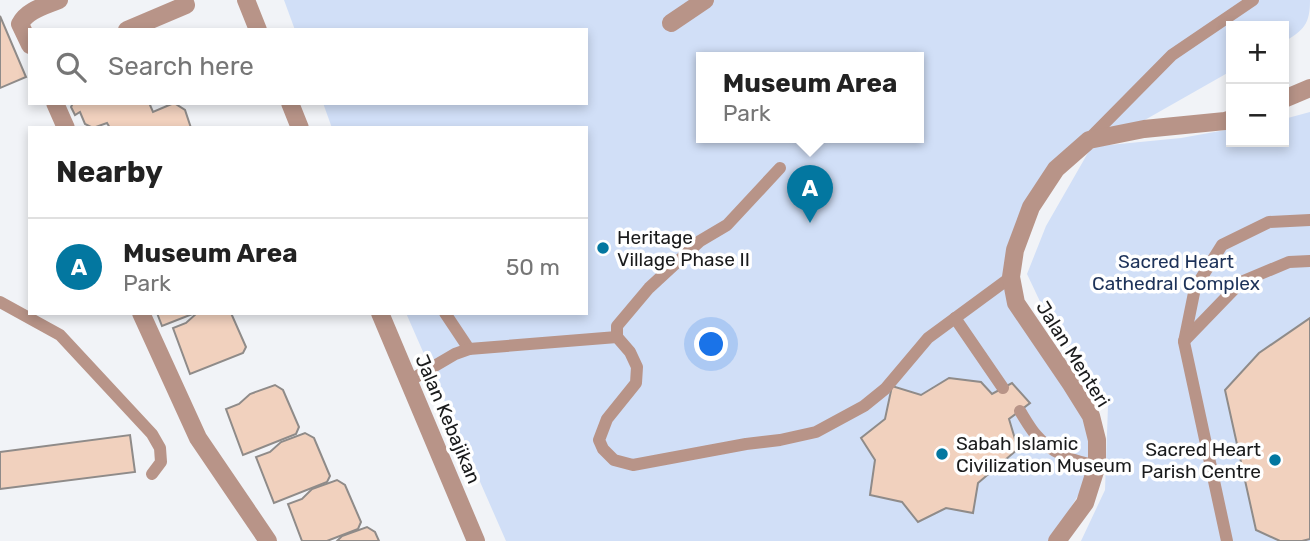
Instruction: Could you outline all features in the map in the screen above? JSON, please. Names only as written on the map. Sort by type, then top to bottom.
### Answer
[{"type":"street","points":[[28,41],[20,24],[23,17],[59,0]]},
{"type":"street","points":[[132,28],[186,5],[184,0]]},
{"type":"street","points":[[246,0],[257,28]]},
{"type":"street","points":[[671,23],[705,0]]},
{"type":"street","points":[[1289,97],[1310,88]]},
{"type":"street","points":[[56,105],[65,126]]},
{"type":"street","points":[[291,105],[299,126]]},
{"type":"street","name":"Jalan Menteri","points":[[1058,541],[1086,503],[1097,465],[1097,440],[1091,416],[1016,303],[1011,277],[1015,250],[1031,206],[1056,169],[1089,140],[1144,129],[1226,121]]},
{"type":"street","points":[[142,315],[198,438],[268,541]]},
{"type":"street","name":"Jalan Kebajikan","points":[[381,315],[476,541]]},
{"type":"lane","points":[[1089,140],[1172,55],[1253,0]]},
{"type":"lane","points":[[780,168],[727,225],[700,242],[649,288],[617,326],[617,337],[630,352],[637,367],[636,383],[607,419],[599,440],[603,449],[614,460],[633,465],[816,432],[864,406],[885,389],[928,338],[1011,277]]},
{"type":"lane","points":[[1227,541],[1184,342],[1195,288],[1222,245],[1269,222],[1310,220]]},
{"type":"lane","points":[[1184,342],[1241,282],[1289,262],[1310,261]]},
{"type":"lane","points":[[0,302],[60,335],[152,434],[160,448],[161,462],[152,474]]},
{"type":"lane","points":[[446,315],[469,349]]},
{"type":"lane","points":[[955,318],[1003,388]]},
{"type":"lane","points":[[409,381],[469,349],[617,337]]},
{"type":"lane","points":[[1020,411],[1037,436],[1053,449],[1083,464],[1097,465]]},
{"type":"green space","name":"Sacred Heart Cathedral Complex","points":[[284,0],[1310,0],[1307,21],[1289,39],[1289,21],[1226,21],[1226,74],[1099,146],[1181,138],[1226,130],[1226,147],[1289,147],[1289,118],[1310,112],[1310,541],[1081,541],[1105,490],[1108,406],[1053,329],[1027,274],[1046,226],[1089,151],[1056,169],[1011,277],[1091,416],[1097,465],[1050,541],[506,541],[407,315],[588,315],[588,126],[331,126],[324,105],[588,105],[588,28],[294,28]]},
{"type":"building","points":[[0,16],[26,77],[0,88]]},
{"type":"building","points":[[150,105],[153,112],[169,105],[177,105],[185,110],[190,126],[109,126],[107,123],[89,126],[85,124],[80,112],[75,115],[71,107]]},
{"type":"building","points":[[158,315],[190,315],[162,326]]},
{"type":"building","points":[[195,315],[232,315],[246,347],[243,353],[190,374],[173,328],[186,323]]},
{"type":"building","name":"Sacred Heart Parish Centre","points":[[1310,318],[1310,539],[1280,541],[1256,530],[1225,390],[1259,353]]},
{"type":"building","name":"Sabah Islamic Civilization Museum","points":[[949,378],[981,382],[992,394],[1012,383],[1030,403],[1009,419],[1018,449],[978,483],[973,513],[946,508],[918,522],[902,502],[870,495],[875,460],[861,438],[885,419],[892,386],[921,395]]},
{"type":"building","points":[[275,385],[283,390],[299,427],[296,434],[243,455],[226,409],[239,404],[250,394]]},
{"type":"building","points":[[305,433],[314,438],[330,476],[327,482],[274,503],[256,457],[270,452],[281,442]]},
{"type":"building","points":[[130,435],[135,472],[0,489],[0,452]]},
{"type":"building","points":[[337,480],[345,485],[361,522],[358,529],[327,541],[302,541],[288,504],[302,499],[312,489]]},
{"type":"building","points":[[367,527],[375,532],[379,541],[337,541],[342,536]]},
{"type":"place","name":"Museum Area","points":[[810,223]]},
{"type":"place","name":"Heritage Village Phase II","points":[[603,248]]},
{"type":"place","name":"Sabah Islamic Civilization Museum","points":[[942,454]]},
{"type":"place","name":"Sacred Heart Parish Centre","points":[[1275,460]]}]
